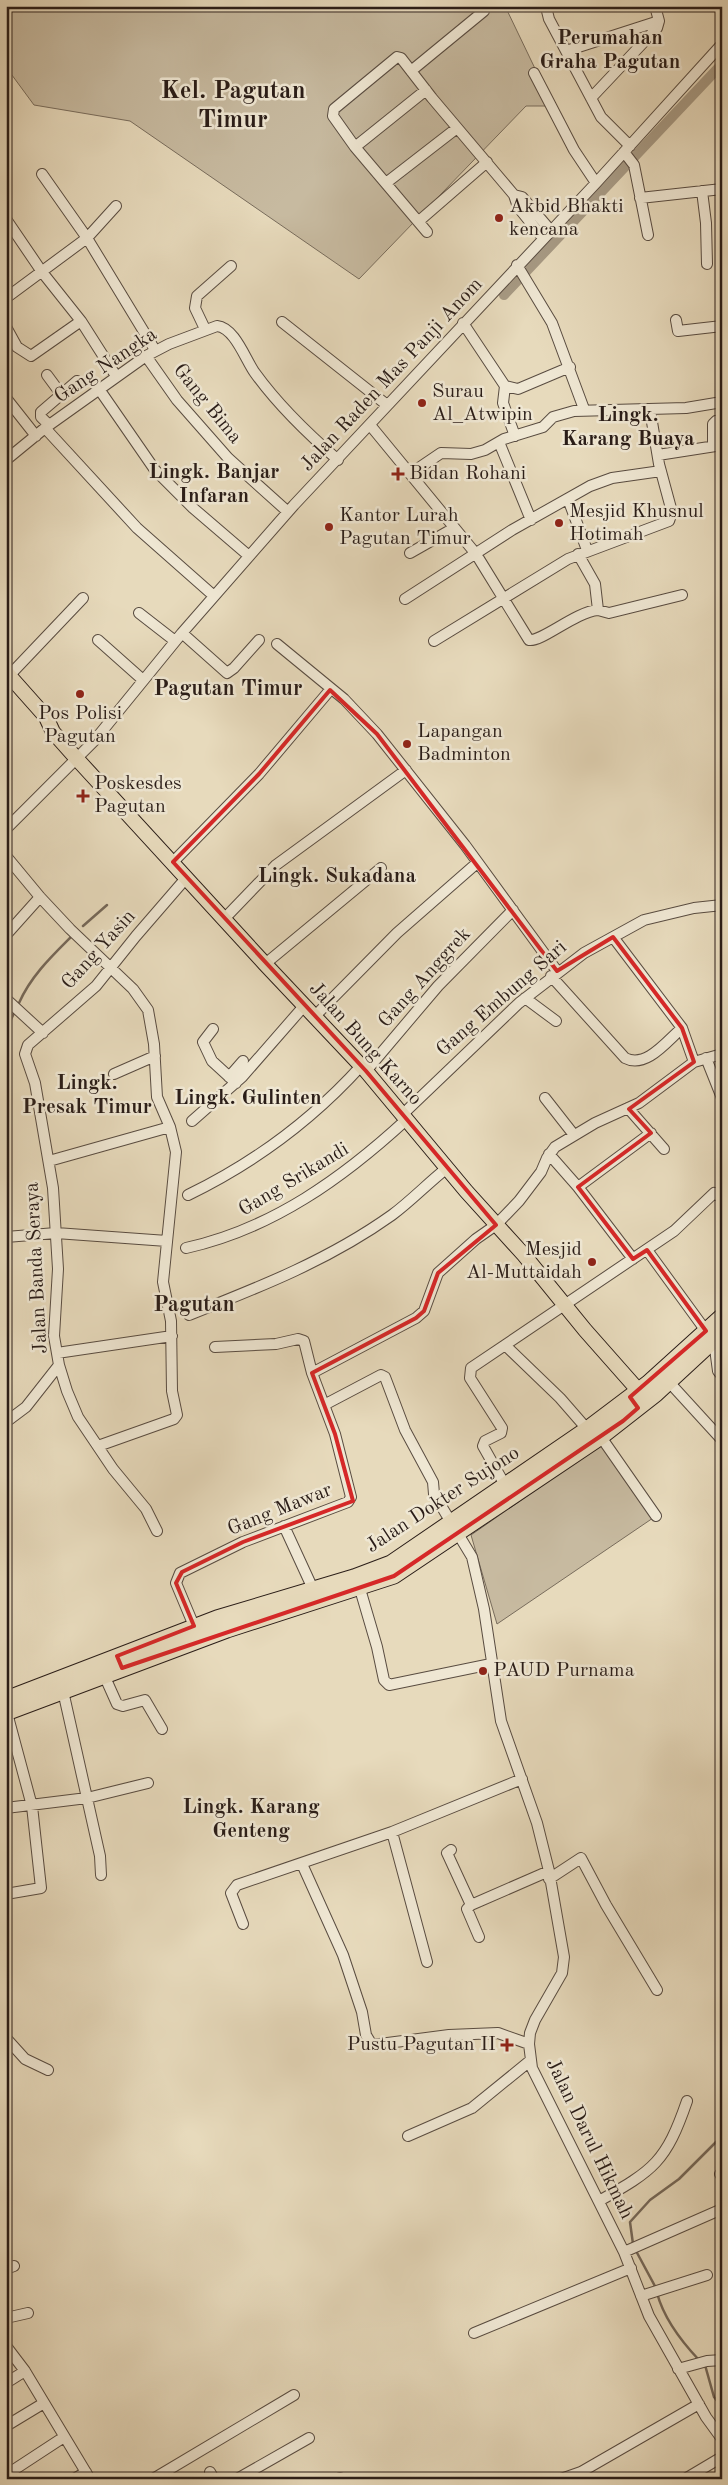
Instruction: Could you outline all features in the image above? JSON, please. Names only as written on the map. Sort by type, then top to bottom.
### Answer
[{"type":"highway","name":"Jalan Dokter Sujono","points":[[7,1708],[119,1662],[194,1626],[390,1563],[455,1528],[505,1485],[587,1429],[642,1395],[714,1335],[722,1316]]},
{"type":"highway","points":[[7,1708],[63,1691],[104,1675],[119,1662],[360,1589],[394,1576],[455,1528],[601,1437],[642,1395],[669,1382],[714,1335]]},
{"type":"main road","name":"Jalan Bung Karno","points":[[7,678],[46,717],[54,732],[126,813],[314,1017],[364,1068],[564,1306],[642,1395]]},
{"type":"street","points":[[549,6],[547,14],[601,118],[630,155],[648,235]]},
{"type":"street","points":[[591,98],[657,28],[659,21],[655,6]]},
{"type":"street","points":[[411,71],[484,11]]},
{"type":"street","points":[[566,51],[659,21]]},
{"type":"street","name":"Jalan Raden Mas Panji Anom","points":[[77,759],[214,596],[288,512],[463,323],[522,272],[547,235],[596,183],[630,155],[722,44]]},
{"type":"street","points":[[427,232],[355,147],[334,119],[334,109],[395,58],[401,58],[514,195],[518,207],[547,235]]},
{"type":"street","points":[[534,73],[574,150],[596,183]]},
{"type":"street","points":[[355,147],[426,90]]},
{"type":"street","points":[[386,183],[457,128]]},
{"type":"street","points":[[419,221],[487,162]]},
{"type":"street","points":[[42,174],[87,238],[155,350]]},
{"type":"street","points":[[640,198],[722,189]]},
{"type":"street","points":[[702,191],[706,223],[707,264]]},
{"type":"street","points":[[6,298],[87,238],[116,206]]},
{"type":"street","points":[[6,219],[42,272],[81,321],[116,376]]},
{"type":"street","points":[[231,266],[197,296],[195,308],[205,329],[213,326],[222,327],[232,336],[255,373],[276,400],[338,460]]},
{"type":"street","points":[[522,272],[552,323],[570,366],[584,410]]},
{"type":"street","points":[[676,320],[678,331],[722,326]]},
{"type":"street","points":[[6,327],[17,347],[31,356],[81,321]]},
{"type":"street","points":[[282,322],[387,405]]},
{"type":"street","points":[[463,323],[505,386],[503,403],[515,436]]},
{"type":"street","name":"Gang Nangka","points":[[6,460],[116,376],[155,350],[205,329]]},
{"type":"street","name":"Gang Bima","points":[[146,356],[177,400],[228,458],[288,512]]},
{"type":"street","points":[[505,386],[518,389],[570,366]]},
{"type":"street","points":[[47,375],[61,394]]},
{"type":"street","points":[[77,381],[41,412],[41,417],[47,427],[137,528],[214,596]]},
{"type":"street","points":[[99,389],[154,470],[186,502],[249,556]]},
{"type":"street","points":[[6,398],[36,436]]},
{"type":"street","points":[[410,474],[441,453],[471,454],[498,442],[543,427],[554,417],[584,410],[650,410],[704,406],[722,402]]},
{"type":"street","points":[[434,641],[503,598],[583,552],[669,522],[672,512],[661,471],[650,410]]},
{"type":"street","points":[[658,454],[717,445],[713,424],[716,421],[722,420]]},
{"type":"street","points":[[370,425],[476,554],[525,635],[533,641],[577,615],[598,610],[609,613],[682,595]]},
{"type":"street","points":[[498,442],[531,520]]},
{"type":"street","points":[[405,600],[495,540],[590,486],[612,478],[661,471]]},
{"type":"street","points":[[568,499],[583,552],[595,584],[598,610]]},
{"type":"street","points":[[410,553],[454,528]]},
{"type":"street","points":[[7,678],[83,598]]},
{"type":"street","points":[[139,614],[179,637],[227,673],[234,668],[259,640]]},
{"type":"street","points":[[98,640],[143,680]]},
{"type":"street","points":[[277,644],[330,690],[344,699],[361,716],[406,770],[513,910],[554,974],[625,1058],[630,1060],[646,1059],[682,1028]]},
{"type":"street","points":[[173,862],[259,774],[330,690]]},
{"type":"street","points":[[6,829],[77,759]]},
{"type":"street","points":[[224,918],[276,865],[406,770]]},
{"type":"street","points":[[6,856],[40,897],[133,989],[148,1010],[157,1097],[170,1127],[176,1162],[163,1282],[172,1336],[172,1392],[176,1417],[98,1446]]},
{"type":"street","points":[[314,1017],[397,933],[477,863]]},
{"type":"street","points":[[265,964],[381,868]]},
{"type":"street","name":"Gang Yasin","points":[[33,1041],[96,986],[138,933],[187,877]]},
{"type":"street","points":[[6,935],[40,897]]},
{"type":"street","name":"Gang Embung Sari","points":[[405,1117],[456,1061],[529,1002],[554,974],[584,953],[629,927],[661,915],[694,908],[722,906]]},
{"type":"street","name":"Gang Anggrek","points":[[188,1195],[223,1178],[258,1156],[302,1123],[364,1068],[438,986],[513,910]]},
{"type":"street","points":[[613,937],[682,1028],[694,1062]]},
{"type":"street","points":[[6,999],[43,1033]]},
{"type":"street","points":[[529,1002],[556,1021]]},
{"type":"street","points":[[192,1121],[304,1006]]},
{"type":"street","points":[[213,1029],[203,1042],[212,1061],[232,1080]]},
{"type":"street","name":"Jalan Banda Seraya","points":[[33,1041],[26,1049],[25,1054],[34,1083],[49,1161],[58,1269],[54,1328],[60,1365],[67,1391],[78,1417],[146,1509],[157,1531]]},
{"type":"street","points":[[312,1373],[416,1318],[424,1311],[438,1273],[476,1239],[496,1225],[534,1182],[549,1154],[558,1144],[646,1098],[680,1070],[694,1062],[722,1054]]},
{"type":"street","points":[[114,1074],[154,1056]]},
{"type":"street","points":[[706,1058],[722,1098]]},
{"type":"street","points":[[232,1080],[243,1061]]},
{"type":"street","points":[[546,1098],[574,1135]]},
{"type":"street","points":[[628,1108],[664,1149]]},
{"type":"street","name":"Gang Srikandi","points":[[186,1248],[234,1235],[288,1208],[358,1163],[405,1117]]},
{"type":"street","points":[[49,1161],[170,1127]]},
{"type":"street","points":[[578,1187],[651,1133]]},
{"type":"street","points":[[549,1154],[578,1187],[633,1259]]},
{"type":"street","points":[[189,1315],[264,1286],[324,1258],[394,1214],[447,1168]]},
{"type":"street","points":[[505,1485],[483,1446],[485,1441],[501,1432],[502,1428],[470,1378],[472,1367],[647,1250],[683,1224],[714,1193],[722,1198]]},
{"type":"street","points":[[6,1237],[56,1233],[167,1241]]},
{"type":"street","points":[[647,1250],[714,1335],[718,1371],[722,1376]]},
{"type":"street","points":[[57,1353],[172,1336]]},
{"type":"street","name":"Gang Mawar","points":[[194,1626],[176,1583],[179,1574],[243,1542],[348,1502],[351,1499],[335,1434],[312,1373],[304,1342],[298,1339],[276,1344],[215,1347]]},
{"type":"street","points":[[505,1345],[560,1398],[587,1429]]},
{"type":"street","points":[[6,1422],[14,1418],[37,1395],[60,1365]]},
{"type":"street","name":"Jalan Darul Hikmah","points":[[324,1404],[381,1375],[385,1377],[405,1430],[422,1457],[434,1482],[434,1494],[472,1557],[484,1609],[501,1722],[537,1823],[549,1875],[564,1965],[562,1973],[535,2020],[529,2044],[532,2068],[557,2121],[600,2201],[631,2248],[631,2268],[650,2293],[649,2316],[678,2369],[722,2439]]},
{"type":"street","points":[[669,1382],[722,1440]]},
{"type":"street","points":[[601,1437],[656,1516]]},
{"type":"street","points":[[284,1526],[313,1589]]},
{"type":"street","points":[[360,1589],[377,1647],[384,1680],[388,1684],[393,1686],[491,1664]]},
{"type":"street","points":[[104,1675],[117,1704],[123,1706],[145,1700],[162,1729]]},
{"type":"street","points":[[63,1691],[100,1856],[101,1875]]},
{"type":"street","points":[[6,1894],[41,1888],[32,1806],[7,1708]]},
{"type":"street","points":[[243,1924],[231,1893],[234,1887],[392,1832],[522,1779]]},
{"type":"street","points":[[6,1808],[87,1798],[148,1783]]},
{"type":"street","points":[[392,1832],[427,1962]]},
{"type":"street","points":[[451,1850],[447,1853],[471,1905]]},
{"type":"street","points":[[479,1937],[467,1909],[471,1905],[549,1875],[581,1858],[606,1905],[657,1990]]},
{"type":"street","points":[[302,1864],[343,1955],[362,2012],[366,2035],[372,2045],[449,2035],[498,2032],[529,2044]]},
{"type":"street","points":[[6,2038],[24,2059],[48,2070]]},
{"type":"street","points":[[408,2136],[472,2108],[531,2060]]},
{"type":"street","points":[[600,2201],[652,2169],[676,2132],[687,2101]]},
{"type":"street","points":[[631,2248],[722,2209]]},
{"type":"street","points":[[474,2333],[631,2268]]},
{"type":"street","points":[[650,2293],[707,2275]]},
{"type":"street","points":[[6,2318],[28,2313]]},
{"type":"street","points":[[6,2346],[25,2371],[88,2476],[74,2479]]},
{"type":"street","points":[[678,2369],[722,2360]]},
{"type":"street","points":[[6,2383],[25,2371]]},
{"type":"street","points":[[159,2477],[294,2395]]},
{"type":"street","points":[[6,2426],[44,2402]]},
{"type":"street","points":[[562,2479],[583,2475],[699,2404]]},
{"type":"street","points":[[6,2475],[64,2437]]},
{"type":"street","points":[[237,2479],[309,2438]]},
{"type":"street","points":[[685,2479],[722,2457]]},
{"type":"highlighted area","points":[[330,690],[377,734],[557,971],[613,937],[682,1028],[694,1062],[629,1109],[651,1133],[578,1187],[633,1259],[647,1250],[706,1331],[630,1397],[638,1408],[623,1421],[394,1576],[122,1668],[117,1656],[194,1626],[176,1583],[182,1572],[243,1542],[353,1501],[335,1434],[312,1373],[416,1318],[424,1311],[438,1273],[496,1225],[366,1071],[173,862],[259,774]]},
{"type":"shaded area","points":[[15,6],[505,6],[553,106],[526,106],[359,279],[130,121],[34,105],[6,67],[6,24]]},
{"type":"shaded area","points":[[602,1444],[653,1518],[497,1624],[471,1535]]},
{"type":"waterway","points":[[504,295],[722,64]]},
{"type":"waterway","points":[[83,926],[107,905]]},
{"type":"waterway","points":[[19,1003],[36,975],[72,936]]},
{"type":"waterway","points":[[6,1030],[15,1011]]},
{"type":"waterway","points":[[633,2244],[630,2222],[650,2200],[679,2179],[722,2136]]},
{"type":"waterway","points":[[635,2249],[656,2288]]},
{"type":"waterway","points":[[657,2293],[664,2312],[674,2329],[699,2360]]},
{"type":"waterway","points":[[705,2365],[714,2397],[722,2407]]},
{"type":"place","name":"Akbid Bhakti kencana","points":[[499,218]]},
{"type":"place","name":"Surau Al_Atwipin","points":[[422,403]]},
{"type":"place","name":"Bidan Rohani","points":[[398,474]]},
{"type":"place","name":"Mesjid Khusnul Hotimah","points":[[559,523]]},
{"type":"place","name":"Kantor Lurah Pagutan Timur","points":[[329,527]]},
{"type":"place","name":"Pos Polisi Pagutan","points":[[80,694]]},
{"type":"place","name":"Lapangan Badminton","points":[[407,744]]},
{"type":"place","name":"Poskesdes Pagutan","points":[[83,796]]},
{"type":"place","name":"Mesjid Al-Muttaidah","points":[[592,1262]]},
{"type":"place","name":"PAUD Purnama","points":[[483,1671]]},
{"type":"place","name":"Pustu Pagutan II","points":[[507,2045]]},
{"type":"district","name":"Perumahan Graha Pagutan","points":[[610,50]]},
{"type":"district","name":"Kel. Pagutan Timur","points":[[233,106]]},
{"type":"district","name":"Lingk. Karang Buaya","points":[[628,427]]},
{"type":"district","name":"Lingk. Banjar Infaran","points":[[214,484]]},
{"type":"district","name":"Pagutan Timur","points":[[228,689]]},
{"type":"district","name":"Lingk. Sukadana","points":[[337,876]]},
{"type":"district","name":"Lingk. Presak Timur","points":[[87,1095]]},
{"type":"district","name":"Lingk. Gulinten","points":[[248,1098]]},
{"type":"district","name":"Pagutan","points":[[194,1305]]},
{"type":"district","name":"Lingk. Karang Genteng","points":[[251,1819]]}]
